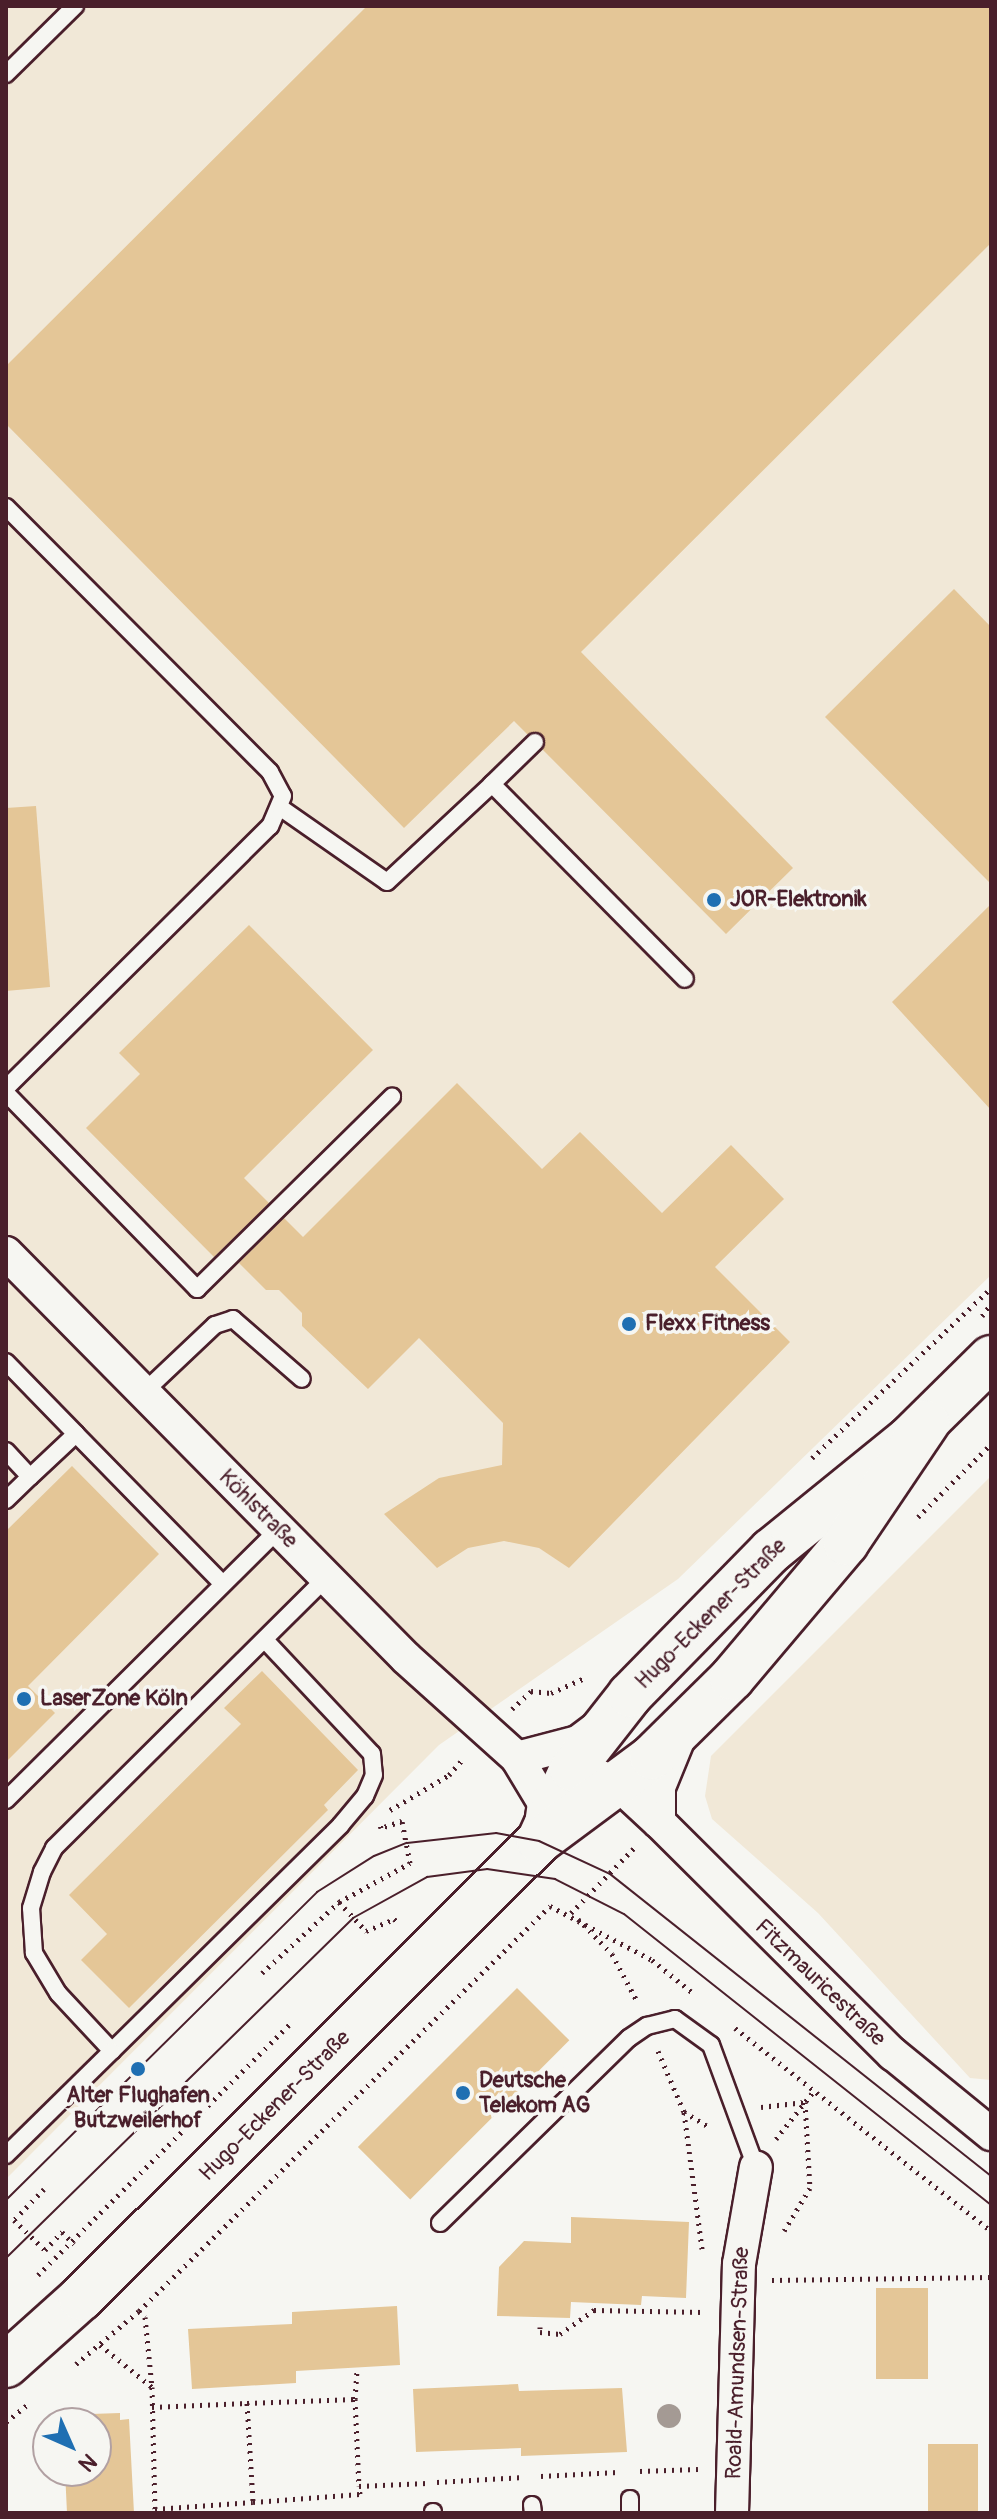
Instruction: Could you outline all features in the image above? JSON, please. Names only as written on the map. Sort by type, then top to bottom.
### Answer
[{"type":"main road","name":"Hugo-Eckener-Straße","points":[[596,1776],[610,1695],[771,1551],[927,1423],[991,1358]]},
{"type":"main road","name":"Hugo-Eckener-Straße","points":[[6,2365],[103,2275],[539,1841],[596,1776],[690,1721],[846,1543],[927,1423]]},
{"type":"street","name":"Köhlstraße","points":[[6,1253],[327,1577],[517,1758],[544,1803],[539,1841]]},
{"type":"street","points":[[517,1758],[578,1742],[610,1695]]},
{"type":"street","points":[[659,1822],[659,1787],[667,1757],[690,1721]]},
{"type":"street","points":[[517,1758],[596,1776]]},
{"type":"street","name":"Fitzmauricestraße","points":[[596,1776],[659,1822],[893,2054],[991,2134]]},
{"type":"street","name":"Fitzmauricestraße","points":[[539,1841],[606,1810],[634,1811],[659,1822]]},
{"type":"street","name":"Roald-Amundsen-Straße","points":[[732,2513],[739,2264],[756,2167]]},
{"type":"lane","points":[[6,74],[75,6]]},
{"type":"lane","points":[[6,507],[281,786],[281,808],[270,826],[6,1090],[197,1289],[392,1097]]},
{"type":"lane","points":[[281,808],[387,882],[535,742]]},
{"type":"lane","points":[[492,784],[685,979]]},
{"type":"lane","points":[[143,1393],[215,1325],[233,1319],[302,1379]]},
{"type":"lane","points":[[6,1362],[223,1584]]},
{"type":"lane","points":[[6,1500],[76,1434]]},
{"type":"lane","points":[[6,1451],[30,1477]]},
{"type":"lane","points":[[6,1800],[279,1529]]},
{"type":"lane","points":[[112,2051],[58,1993],[34,1953],[31,1908],[42,1872],[54,1848],[327,1577]]},
{"type":"lane","points":[[6,2155],[341,1825],[365,1796],[374,1775],[372,1754],[265,1640]]},
{"type":"lane","points":[[440,2223],[629,2038],[675,2019],[711,2045],[756,2167]]},
{"type":"path","points":[[801,1469],[991,1288]]},
{"type":"path","points":[[262,1973],[339,1902],[410,1863],[402,1821],[381,1828],[378,1818],[449,1775],[531,1691],[568,1688],[610,1695]]},
{"type":"path","points":[[571,1913],[659,1822]]},
{"type":"path","points":[[357,2368],[355,2399],[360,2494],[155,2509],[152,2387],[145,2317],[139,2311],[550,1906],[571,1913],[652,1960],[698,1998]]},
{"type":"path","points":[[379,1926],[380,1935]]},
{"type":"path","points":[[28,2285],[290,2024]]},
{"type":"path","points":[[733,2026],[991,2231]]},
{"type":"path","points":[[779,2239],[810,2188],[805,2102]]},
{"type":"path","points":[[44,2189],[14,2220],[45,2250],[62,2232],[103,2275]]},
{"type":"path","points":[[770,2296],[772,2267]]},
{"type":"path","points":[[771,2280],[991,2277]]},
{"type":"path","points":[[540,2327],[540,2332],[560,2334],[594,2310],[632,2308],[707,2312]]},
{"type":"path","points":[[100,2345],[152,2387]]},
{"type":"path","points":[[152,2407],[355,2399]]},
{"type":"path","points":[[247,2403],[253,2502]]},
{"type":"path","points":[[359,2486],[707,2468]]},
{"type":"shaded area","points":[[6,6],[991,6],[991,1275],[678,1579],[439,1745],[6,2179]]},
{"type":"shaded area","points":[[991,1476],[991,2080],[970,2078],[818,1913],[712,1819],[705,1796],[711,1756]]},
{"type":"building","points":[[367,6],[991,6],[991,243],[581,652],[793,868],[726,934],[543,750],[542,734],[527,734],[514,721],[404,828],[6,424],[6,366]]},
{"type":"building","points":[[954,589],[991,627],[991,884],[825,717]]},
{"type":"building","points":[[36,806],[50,987],[6,991],[6,808]]},
{"type":"building","points":[[991,904],[991,1110],[892,1002]]},
{"type":"building","points":[[249,925],[373,1050],[244,1178],[269,1203],[214,1257],[86,1128],[140,1074],[119,1053]]},
{"type":"building","points":[[457,1083],[542,1169],[580,1132],[662,1213],[731,1145],[784,1199],[715,1267],[790,1342],[569,1568],[539,1548],[504,1541],[468,1548],[437,1568],[384,1514],[439,1478],[502,1465],[503,1423],[419,1338],[368,1389],[302,1326],[302,1313],[279,1290],[266,1290],[239,1263],[284,1218],[303,1237]]},
{"type":"building","points":[[72,1466],[159,1554],[28,1686],[55,1713],[6,1762],[6,1531]]},
{"type":"building","points":[[262,1671],[358,1770],[324,1805],[328,1810],[129,2008],[81,1960],[107,1934],[69,1895],[241,1724],[224,1708]]},
{"type":"building","name":"Deutsche Telekom AG","points":[[517,1988],[569,2040],[410,2199],[358,2147]]},
{"type":"building","points":[[571,2217],[689,2222],[686,2298],[642,2296],[641,2305],[571,2302],[570,2318],[497,2316],[499,2267],[524,2241],[571,2243]]},
{"type":"building","points":[[876,2288],[928,2288],[928,2379],[876,2379]]},
{"type":"building","points":[[397,2306],[400,2365],[296,2371],[296,2383],[192,2389],[188,2329],[292,2324],[292,2312]]},
{"type":"building","points":[[518,2384],[519,2391],[622,2388],[627,2452],[521,2456],[521,2448],[416,2452],[413,2389]]},
{"type":"building","points":[[112,2413],[120,2413],[120,2420],[129,2419],[134,2513],[67,2513],[66,2487],[112,2487]]},
{"type":"building","points":[[928,2444],[978,2444],[978,2513],[928,2513]]},
{"type":"tram line","points":[[6,2200],[317,1892],[374,1856],[407,1843],[496,1833],[539,1841],[610,1874],[991,2176]]},
{"type":"tram line","points":[[6,2258],[353,1918],[427,1877],[487,1869],[555,1879],[624,1914],[991,2205]]},
{"type":"place","name":"JOR-Elektronik","points":[[714,900]]},
{"type":"place","name":"Flexx Fitness","points":[[629,1324]]},
{"type":"place","name":"LaserZone Köln","points":[[24,1699]]},
{"type":"place","name":"Alter Flughafen Butzweilerhof","points":[[138,2069]]},
{"type":"place","name":"Deutsche Telekom AG","points":[[463,2093]]}]
